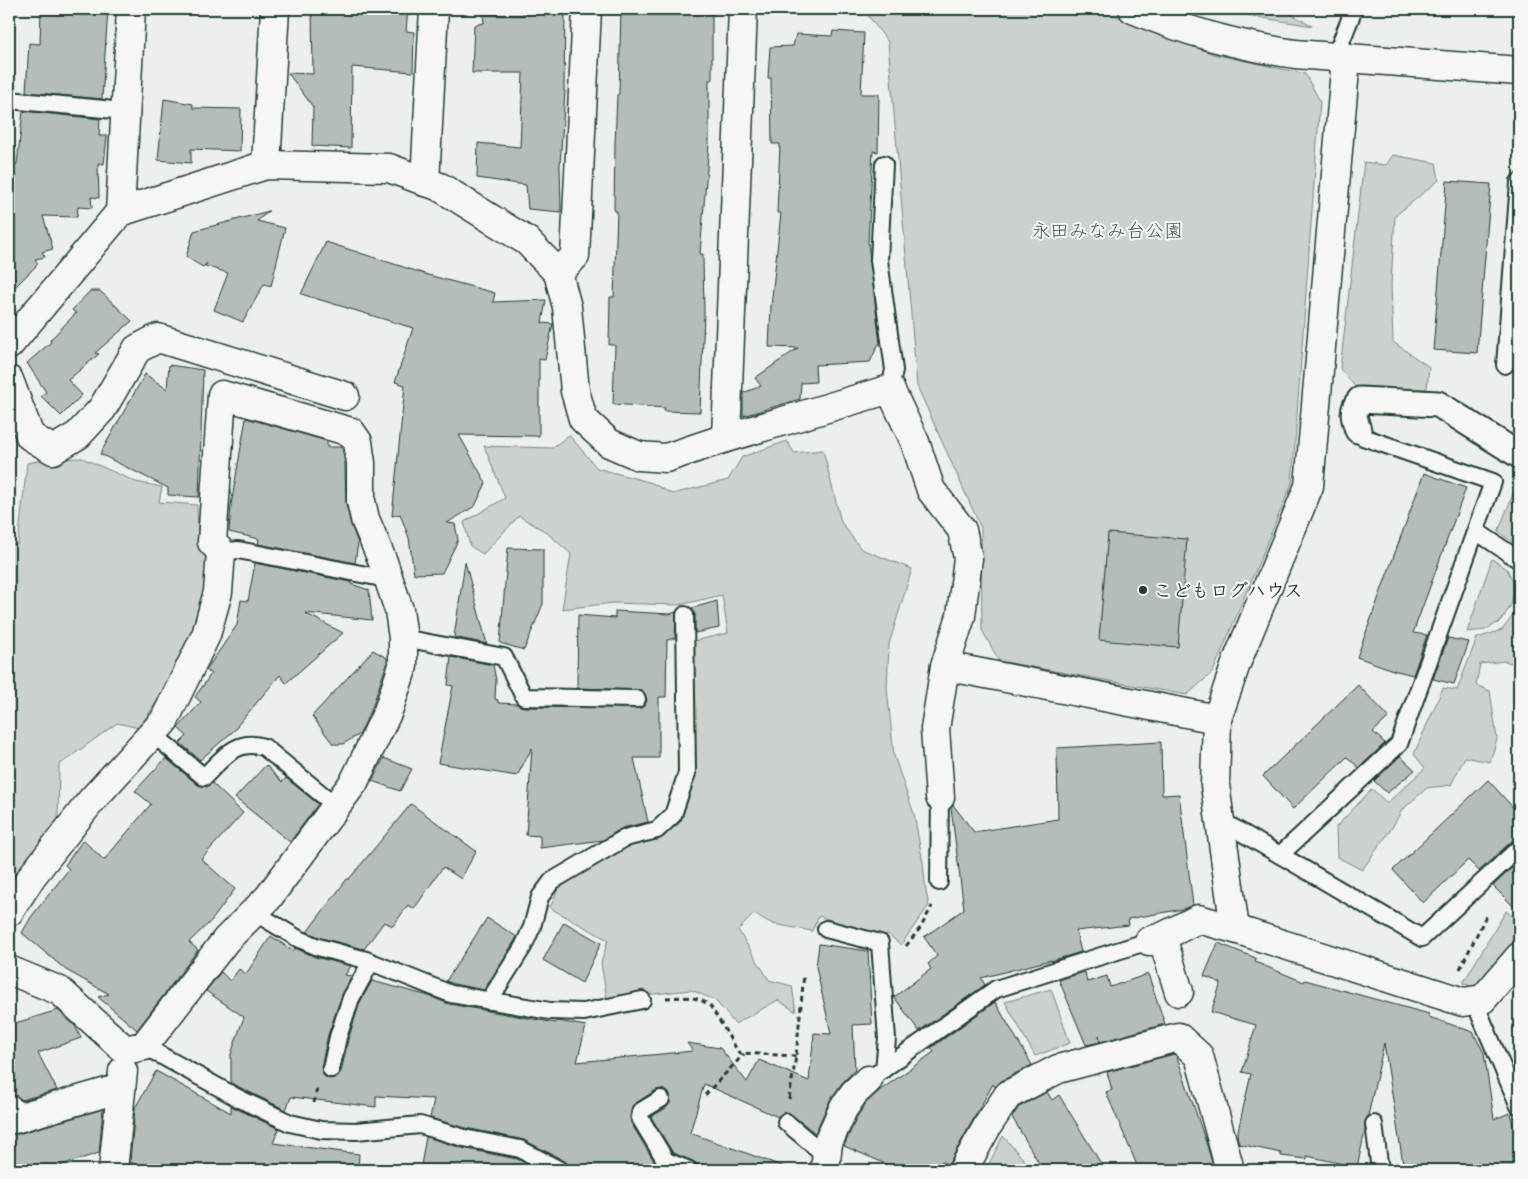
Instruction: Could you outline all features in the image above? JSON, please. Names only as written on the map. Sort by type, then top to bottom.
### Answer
[{"type":"street","points":[[120,212],[131,9]]},
{"type":"street","points":[[266,166],[275,9]]},
{"type":"street","points":[[425,182],[434,9]]},
{"type":"street","points":[[558,273],[575,256],[587,9]]},
{"type":"street","points":[[726,438],[743,9]]},
{"type":"street","points":[[1133,9],[1168,24],[1215,39],[1286,53],[1519,71]]},
{"type":"street","points":[[1235,929],[1216,786],[1217,719],[1237,661],[1309,486],[1341,57]]},
{"type":"street","points":[[9,345],[120,212],[266,166],[389,168],[440,188],[527,241],[558,273],[567,307],[575,391],[584,419],[609,444],[640,456],[666,458],[890,389],[915,442],[931,490],[962,530],[968,558],[961,616],[945,666],[935,728],[940,796]]},
{"type":"street","points":[[9,380],[30,436],[53,450],[78,435],[102,409],[137,349],[158,338],[345,396]]},
{"type":"street","points":[[9,912],[32,876],[92,801],[164,721],[206,635],[218,592],[221,552],[212,542],[222,395],[351,432],[358,442],[361,463],[361,501],[364,519],[383,562],[387,579],[399,610],[404,638],[403,666],[388,711],[354,782],[268,898],[226,940],[134,1048],[121,1088],[113,1170]]},
{"type":"street","points":[[1360,434],[1353,417],[1355,406],[1360,400],[1438,404],[1519,455]]},
{"type":"street","points":[[945,666],[1217,719]]},
{"type":"street","points":[[1179,992],[1156,939],[1198,920],[1235,929],[1447,992],[1464,1002],[1483,1000],[1519,957]]},
{"type":"street","points":[[9,970],[60,991],[134,1048]]},
{"type":"street","points":[[963,1170],[988,1125],[1008,1095],[1058,1069],[1183,1030],[1199,1056],[1230,1170]]},
{"type":"street","points":[[826,1163],[828,1143],[843,1109],[854,1093],[876,1074]]},
{"type":"street","points":[[9,1109],[14,1119],[121,1088]]},
{"type":"lane","points":[[1341,57],[1354,9]]},
{"type":"lane","points":[[9,100],[125,111]]},
{"type":"lane","points":[[884,164],[879,260],[894,370],[890,389]]},
{"type":"lane","points":[[1505,365],[1519,182]]},
{"type":"lane","points":[[1280,855],[1400,744],[1493,482],[1360,434]]},
{"type":"lane","points":[[1476,531],[1519,560]]},
{"type":"lane","points":[[221,552],[238,550],[387,579]]},
{"type":"lane","points":[[489,1000],[523,947],[532,927],[540,897],[552,881],[625,838],[657,830],[673,815],[687,773],[685,616]]},
{"type":"lane","points":[[404,638],[504,658],[524,697],[637,699]]},
{"type":"lane","points":[[153,734],[204,777],[234,748],[253,743],[264,747],[336,806]]},
{"type":"lane","points":[[939,882],[940,796]]},
{"type":"lane","points":[[1220,820],[1422,938],[1519,848]]},
{"type":"lane","points":[[254,912],[297,938],[371,962],[451,994],[550,1010],[584,1012],[642,1000]]},
{"type":"lane","points":[[826,930],[880,943],[887,1039],[876,1074]]},
{"type":"lane","points":[[876,1074],[996,989],[1156,939]]},
{"type":"lane","points":[[331,1069],[338,1037],[351,998],[371,962]]},
{"type":"lane","points":[[1474,1001],[1519,1106]]},
{"type":"lane","points":[[134,1048],[290,1123],[321,1130],[356,1131],[420,1125],[464,1138],[520,1149],[560,1170]]},
{"type":"lane","points":[[661,1099],[641,1111],[640,1118],[666,1160],[689,1170]]},
{"type":"lane","points":[[786,1122],[826,1163]]},
{"type":"lane","points":[[1374,1124],[1380,1170]]},
{"type":"path","points":[[882,973],[921,927],[933,903],[939,882]]},
{"type":"path","points":[[1447,992],[1488,911]]},
{"type":"path","points":[[786,1122],[796,1056],[804,974]]},
{"type":"path","points":[[642,1000],[686,996],[705,1001],[711,1007],[739,1053],[796,1056]]},
{"type":"path","points":[[705,1096],[744,1053]]},
{"type":"green space","name":"永田みなみ台公園","points":[[863,9],[1098,9],[1213,54],[1305,74],[1320,101],[1292,483],[1213,672],[1187,695],[999,661],[982,630],[981,528],[917,386],[888,42]]},
{"type":"green space","points":[[1224,9],[1282,9],[1313,26],[1256,17]]},
{"type":"green space","points":[[1393,155],[1436,163],[1439,180],[1395,216],[1391,285],[1393,342],[1429,367],[1427,389],[1358,390],[1340,369],[1364,162],[1386,165]]},
{"type":"green space","points":[[569,435],[597,468],[652,483],[672,494],[728,480],[742,457],[787,441],[794,453],[823,450],[841,522],[861,549],[912,569],[889,644],[887,688],[894,756],[914,814],[929,905],[901,945],[888,934],[879,937],[819,916],[812,931],[773,924],[754,914],[738,930],[769,980],[792,986],[796,1012],[778,1000],[735,1024],[715,1000],[691,990],[607,999],[601,963],[608,940],[550,908],[560,884],[627,845],[659,837],[679,824],[695,778],[694,641],[728,633],[722,595],[679,605],[613,603],[562,609],[571,554],[546,532],[519,516],[483,554],[470,546],[464,522],[505,498],[484,446],[552,448]]},
{"type":"green space","points":[[82,458],[136,482],[162,487],[159,502],[197,505],[198,539],[212,556],[208,591],[204,609],[190,645],[171,680],[139,728],[117,723],[59,765],[58,821],[9,896],[9,544],[18,544],[27,463],[49,459]]},
{"type":"green space","points":[[1519,479],[1519,546],[1498,532]]},
{"type":"green space","points":[[1492,559],[1507,569],[1515,585],[1511,605],[1501,621],[1485,630],[1467,632]]},
{"type":"green space","points":[[1519,593],[1519,665],[1504,661],[1480,664],[1476,685],[1490,691],[1497,739],[1490,762],[1465,757],[1451,785],[1427,788],[1402,810],[1390,831],[1362,870],[1337,857],[1336,827],[1372,789],[1387,803],[1425,768],[1414,754],[1443,688],[1457,690],[1477,638],[1502,630],[1518,609]]},
{"type":"green space","points":[[1506,911],[1517,920],[1519,919],[1519,947],[1481,991],[1463,983]]},
{"type":"green space","points":[[1051,989],[1070,1043],[1035,1056],[1005,1002]]},
{"type":"green space","points":[[1003,1136],[1033,1170],[986,1170]]},
{"type":"building","points":[[41,9],[108,9],[102,99],[26,92],[29,43],[40,44]]},
{"type":"building","points":[[312,9],[408,9],[406,31],[414,32],[413,72],[352,67],[351,148],[312,146],[313,107],[288,73],[313,74]]},
{"type":"building","points":[[524,9],[565,9],[565,91],[560,165],[561,212],[528,209],[526,185],[477,178],[478,143],[520,147],[523,73],[472,73],[474,25],[484,23],[483,15],[523,15]]},
{"type":"building","points":[[621,9],[712,9],[712,80],[709,80],[709,144],[700,254],[703,254],[704,314],[700,412],[664,411],[665,408],[613,404],[615,345],[609,345],[610,297],[614,297],[617,211],[614,211],[615,143],[617,95],[619,94]]},
{"type":"building","points":[[833,31],[864,33],[861,94],[879,94],[878,152],[873,151],[868,242],[880,344],[870,362],[815,365],[816,382],[801,383],[800,399],[743,416],[743,393],[761,386],[755,378],[798,348],[769,347],[771,306],[781,213],[777,213],[780,144],[772,144],[771,78],[768,78],[770,47],[793,46],[796,34],[832,36]]},
{"type":"building","points":[[164,99],[193,104],[193,108],[241,109],[240,151],[191,149],[191,163],[158,160]]},
{"type":"building","points":[[23,111],[100,119],[99,136],[107,136],[104,164],[98,163],[99,198],[91,197],[92,208],[78,207],[77,217],[43,216],[53,249],[42,252],[45,257],[35,259],[38,264],[9,293],[9,164],[17,164]]},
{"type":"building","points":[[1447,181],[1491,184],[1477,353],[1433,350]]},
{"type":"building","points":[[269,211],[257,221],[285,228],[271,286],[264,284],[243,322],[214,310],[228,273],[205,266],[207,263],[203,267],[186,257],[194,231]]},
{"type":"building","points":[[326,242],[428,275],[495,293],[493,302],[546,300],[542,323],[553,324],[545,360],[539,359],[539,436],[459,435],[486,483],[475,506],[447,523],[455,524],[458,540],[442,573],[414,574],[409,538],[400,514],[392,516],[405,385],[395,382],[413,328],[301,294]]},
{"type":"building","points":[[90,291],[100,291],[132,321],[95,353],[99,354],[68,380],[82,395],[61,416],[41,396],[46,392],[27,363],[51,342],[50,340],[76,313],[72,310]]},
{"type":"building","points":[[169,365],[203,370],[199,497],[168,495],[168,488],[100,454],[145,374],[167,389]]},
{"type":"building","points":[[246,418],[327,441],[327,447],[342,447],[345,464],[346,504],[358,543],[355,563],[258,544],[259,539],[229,532],[231,505]]},
{"type":"building","points":[[1424,473],[1466,488],[1413,633],[1427,635],[1413,675],[1357,657]]},
{"type":"building","name":"こどもログハウス","points":[[1108,533],[1187,539],[1178,647],[1099,640]]},
{"type":"building","points":[[508,548],[543,549],[543,604],[524,650],[500,643]]},
{"type":"building","points":[[465,562],[487,644],[454,637]]},
{"type":"building","points":[[255,563],[351,582],[351,584],[369,590],[372,620],[305,613],[343,633],[286,683],[280,675],[238,727],[200,760],[180,743],[187,736],[178,728],[201,702],[195,697],[211,674],[206,670],[237,625],[241,600],[248,601]]},
{"type":"building","points":[[717,601],[719,628],[695,633],[695,615],[692,608]]},
{"type":"building","points":[[615,611],[670,614],[676,612],[675,638],[667,640],[666,697],[659,697],[659,758],[634,758],[648,822],[622,828],[603,840],[540,848],[540,836],[526,835],[532,748],[517,776],[438,763],[453,686],[448,685],[451,657],[493,665],[496,680],[495,699],[498,700],[498,703],[518,704],[524,707],[641,708],[647,700],[642,690],[577,688],[578,615],[615,618]]},
{"type":"building","points":[[1448,638],[1469,642],[1454,684],[1433,679]]},
{"type":"building","points":[[373,650],[387,658],[387,663],[373,705],[360,734],[343,744],[333,744],[312,716]]},
{"type":"building","points":[[1358,685],[1389,717],[1373,732],[1385,743],[1359,768],[1347,757],[1293,809],[1263,776]]},
{"type":"building","points":[[1161,742],[1162,795],[1179,794],[1193,905],[1183,909],[1128,919],[1129,925],[1076,931],[1081,952],[981,978],[985,985],[919,1031],[894,997],[931,969],[928,964],[937,956],[924,937],[964,909],[951,808],[953,805],[974,832],[1058,819],[1057,748]]},
{"type":"building","points":[[1400,756],[1415,770],[1387,793],[1374,781]]},
{"type":"building","points":[[166,758],[198,785],[207,787],[212,783],[243,813],[201,859],[235,889],[212,920],[189,942],[198,950],[137,1030],[98,997],[109,994],[66,970],[22,933],[31,917],[69,869],[65,865],[83,840],[104,860],[151,804],[135,791]]},
{"type":"building","points":[[384,758],[412,769],[400,791],[372,781]]},
{"type":"building","points":[[266,765],[282,782],[286,778],[318,804],[290,842],[235,798]]},
{"type":"building","points":[[1488,780],[1519,814],[1519,838],[1512,841],[1479,871],[1468,860],[1423,903],[1393,870]]},
{"type":"building","points":[[411,804],[476,851],[461,879],[443,867],[414,909],[408,905],[393,926],[384,922],[364,949],[321,938],[307,932],[347,879],[349,879]]},
{"type":"building","points":[[1519,861],[1519,912],[1493,886]]},
{"type":"building","points":[[487,918],[517,937],[484,990],[446,981]]},
{"type":"building","points":[[564,922],[601,943],[582,983],[543,960]]},
{"type":"building","points":[[271,936],[293,951],[295,948],[315,957],[351,966],[345,975],[352,976],[342,995],[328,1035],[321,1067],[324,1076],[329,1079],[334,1078],[341,1072],[348,1040],[360,1002],[372,981],[429,996],[449,1004],[556,1023],[558,1021],[586,1026],[577,1062],[693,1051],[687,1043],[720,1048],[747,1082],[759,1060],[809,1081],[814,1033],[831,1034],[816,967],[819,944],[868,951],[872,1024],[853,1025],[855,1070],[841,1084],[830,1100],[815,1133],[788,1112],[782,1113],[778,1117],[704,1084],[690,1133],[785,1167],[785,1170],[699,1170],[697,1164],[693,1161],[673,1153],[651,1117],[666,1108],[670,1103],[670,1094],[661,1089],[656,1090],[632,1106],[630,1117],[631,1123],[657,1166],[662,1170],[570,1170],[569,1165],[565,1161],[524,1140],[466,1128],[430,1118],[434,1099],[376,1096],[376,1107],[291,1097],[286,1110],[231,1083],[231,1054],[244,1017],[206,991],[221,972],[230,981],[239,969],[246,974]]},
{"type":"building","points":[[1218,943],[1256,958],[1255,962],[1304,982],[1305,980],[1429,1014],[1429,1017],[1473,1032],[1484,1053],[1494,1119],[1510,1113],[1519,1150],[1519,1170],[1404,1170],[1384,1043],[1368,1116],[1365,1121],[1365,1131],[1357,1167],[1307,1156],[1307,1159],[1281,1156],[1281,1153],[1239,1144],[1237,1135],[1251,1074],[1242,1072],[1256,1025],[1211,1012],[1221,983],[1204,976]]},
{"type":"building","points":[[1085,972],[1087,982],[1107,976],[1110,987],[1148,974],[1165,1024],[1086,1045],[1059,980]]},
{"type":"building","points":[[995,1002],[1032,1065],[1001,1081],[995,1087],[993,1084],[948,1165],[942,1161],[938,1170],[900,1170],[844,1146],[857,1117],[866,1103],[879,1091],[934,1052],[931,1048]]},
{"type":"building","points":[[58,1010],[75,1026],[81,1038],[38,1053],[57,1090],[22,1100],[17,1096],[9,1094],[9,1025]]},
{"type":"building","points":[[1174,1054],[1177,1057],[1213,1166],[1199,1170],[1139,1170],[1106,1092],[1112,1090],[1107,1072]]},
{"type":"building","points":[[156,1071],[231,1113],[231,1106],[279,1129],[273,1143],[359,1154],[358,1170],[148,1170],[130,1162],[135,1108]]},
{"type":"building","points":[[1047,1092],[1052,1100],[1059,1095],[1105,1170],[1043,1170],[1012,1117],[1019,1107]]},
{"type":"building","points":[[103,1109],[99,1153],[48,1170],[9,1170],[9,1133],[18,1134]]},
{"type":"building","points":[[426,1137],[462,1148],[517,1159],[539,1170],[428,1170],[429,1166],[421,1165]]},
{"type":"place","name":"こどもログハウス","points":[[1143,590]]}]
